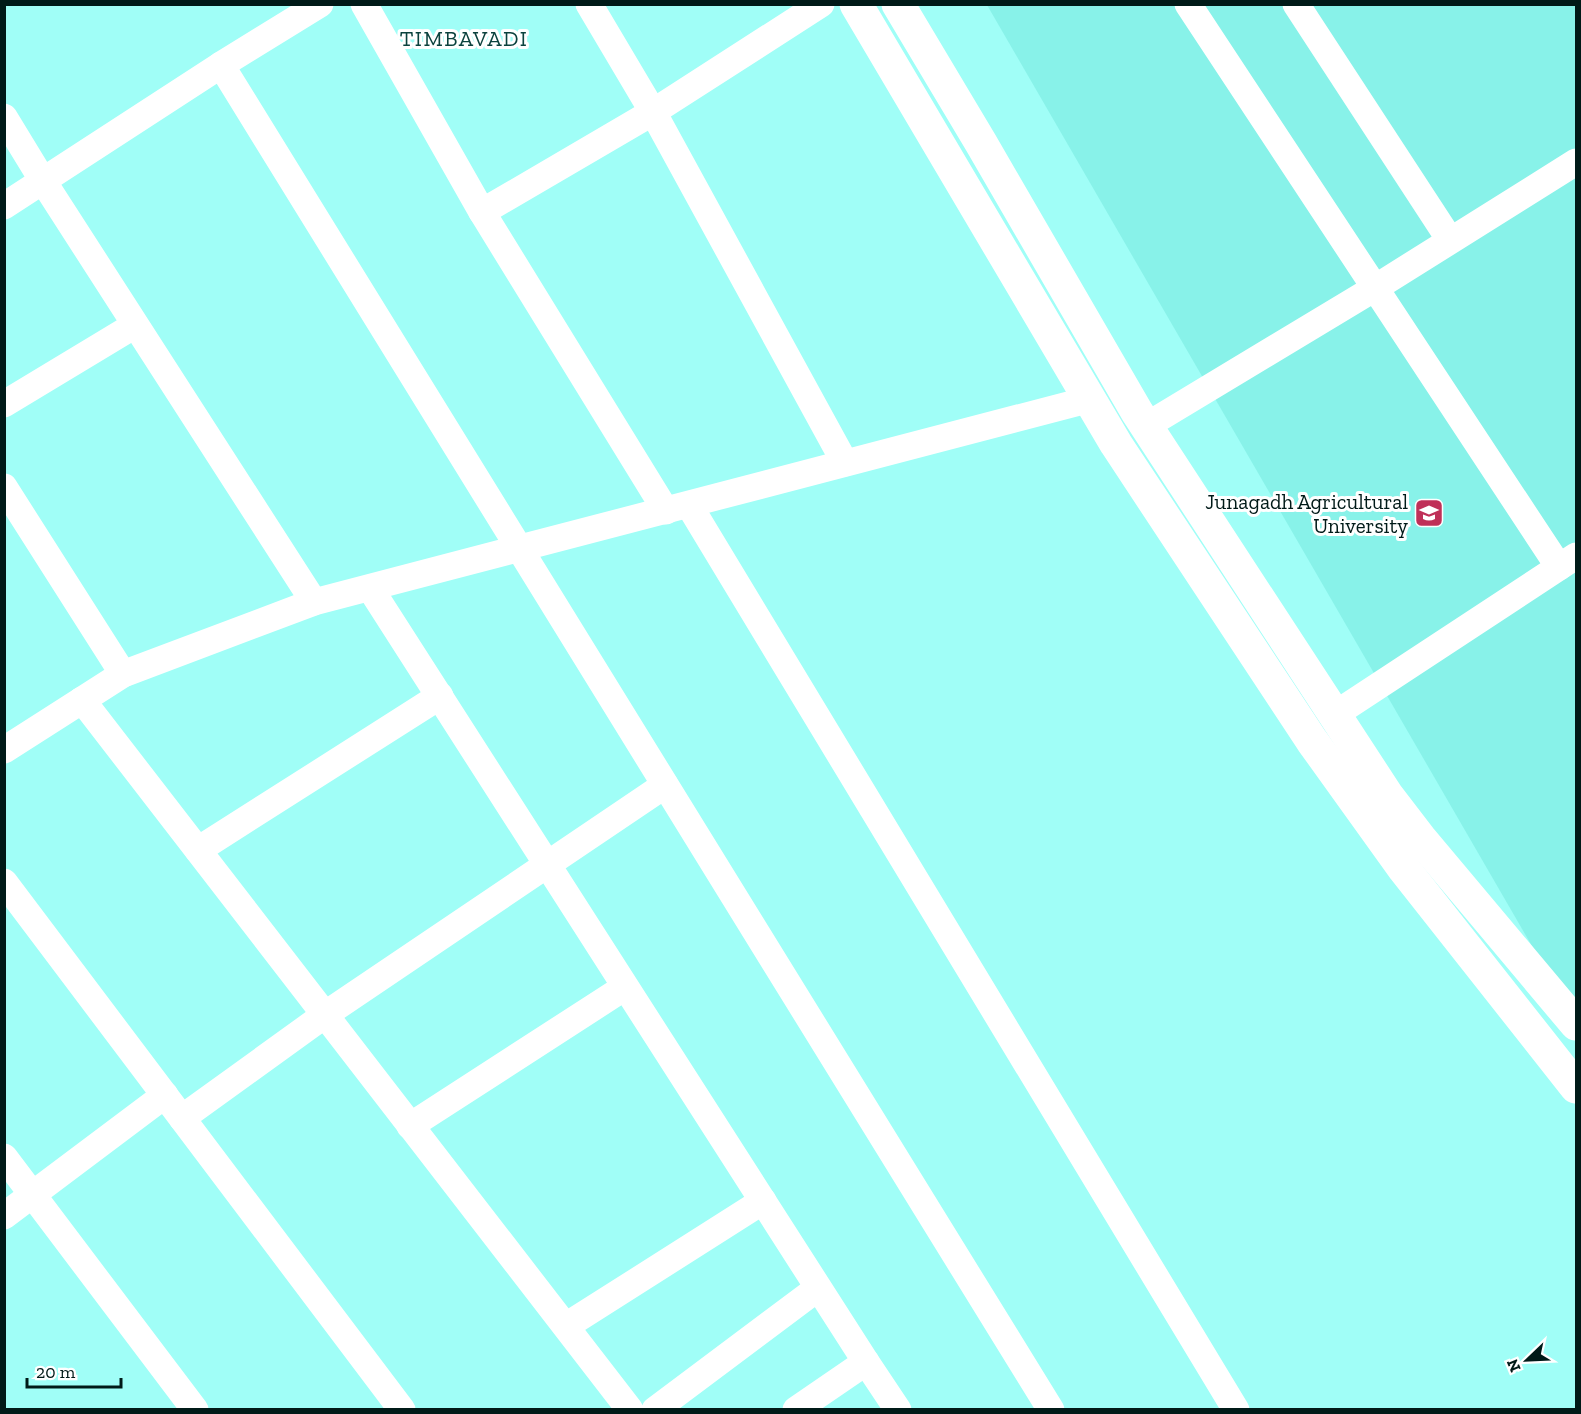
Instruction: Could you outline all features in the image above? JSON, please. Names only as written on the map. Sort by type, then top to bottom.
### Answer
[{"type":"main road","points":[[856,4],[1116,444],[1312,741],[1404,869],[1576,1087]]},
{"type":"main road","points":[[898,4],[1146,426],[1334,715],[1400,812],[1576,1024]]},
{"type":"street","points":[[4,206],[221,65],[320,4]]},
{"type":"street","points":[[364,4],[482,212],[678,508],[1236,1410]]},
{"type":"street","points":[[588,4],[653,112],[844,463]]},
{"type":"street","points":[[482,212],[653,112],[821,4]]},
{"type":"street","points":[[1188,4],[1375,288],[1568,562],[1334,715]]},
{"type":"street","points":[[1296,4],[1450,240]]},
{"type":"street","points":[[221,65],[1051,1410]]},
{"type":"street","points":[[4,117],[314,602]]},
{"type":"street","points":[[1146,426],[1375,288],[1576,162]]},
{"type":"street","points":[[4,404],[135,325]]},
{"type":"street","points":[[4,750],[123,674],[314,602],[1091,399]]},
{"type":"street","points":[[4,487],[123,674]]},
{"type":"street","points":[[370,588],[898,1410]]},
{"type":"street","points":[[198,850],[440,696]]},
{"type":"street","points":[[82,700],[630,1410]]},
{"type":"street","points":[[182,1118],[326,1014],[665,785]]},
{"type":"street","points":[[4,882],[402,1410]]},
{"type":"street","points":[[410,1126],[626,987]]},
{"type":"street","points":[[4,1216],[165,1095]]},
{"type":"street","points":[[4,1157],[195,1410]]},
{"type":"street","points":[[566,1326],[763,1201]]},
{"type":"street","points":[[655,1410],[818,1288]]},
{"type":"street","points":[[796,1410],[866,1362]]},
{"type":"shaded area","name":"Junagadh Agricultural University","points":[[987,5],[1576,5],[1576,1022]]},
{"type":"place","name":"Junagadh Agricultural University","points":[[1429,513]]},
{"type":"district","name":"TIMBAVADI","points":[[464,38]]}]
